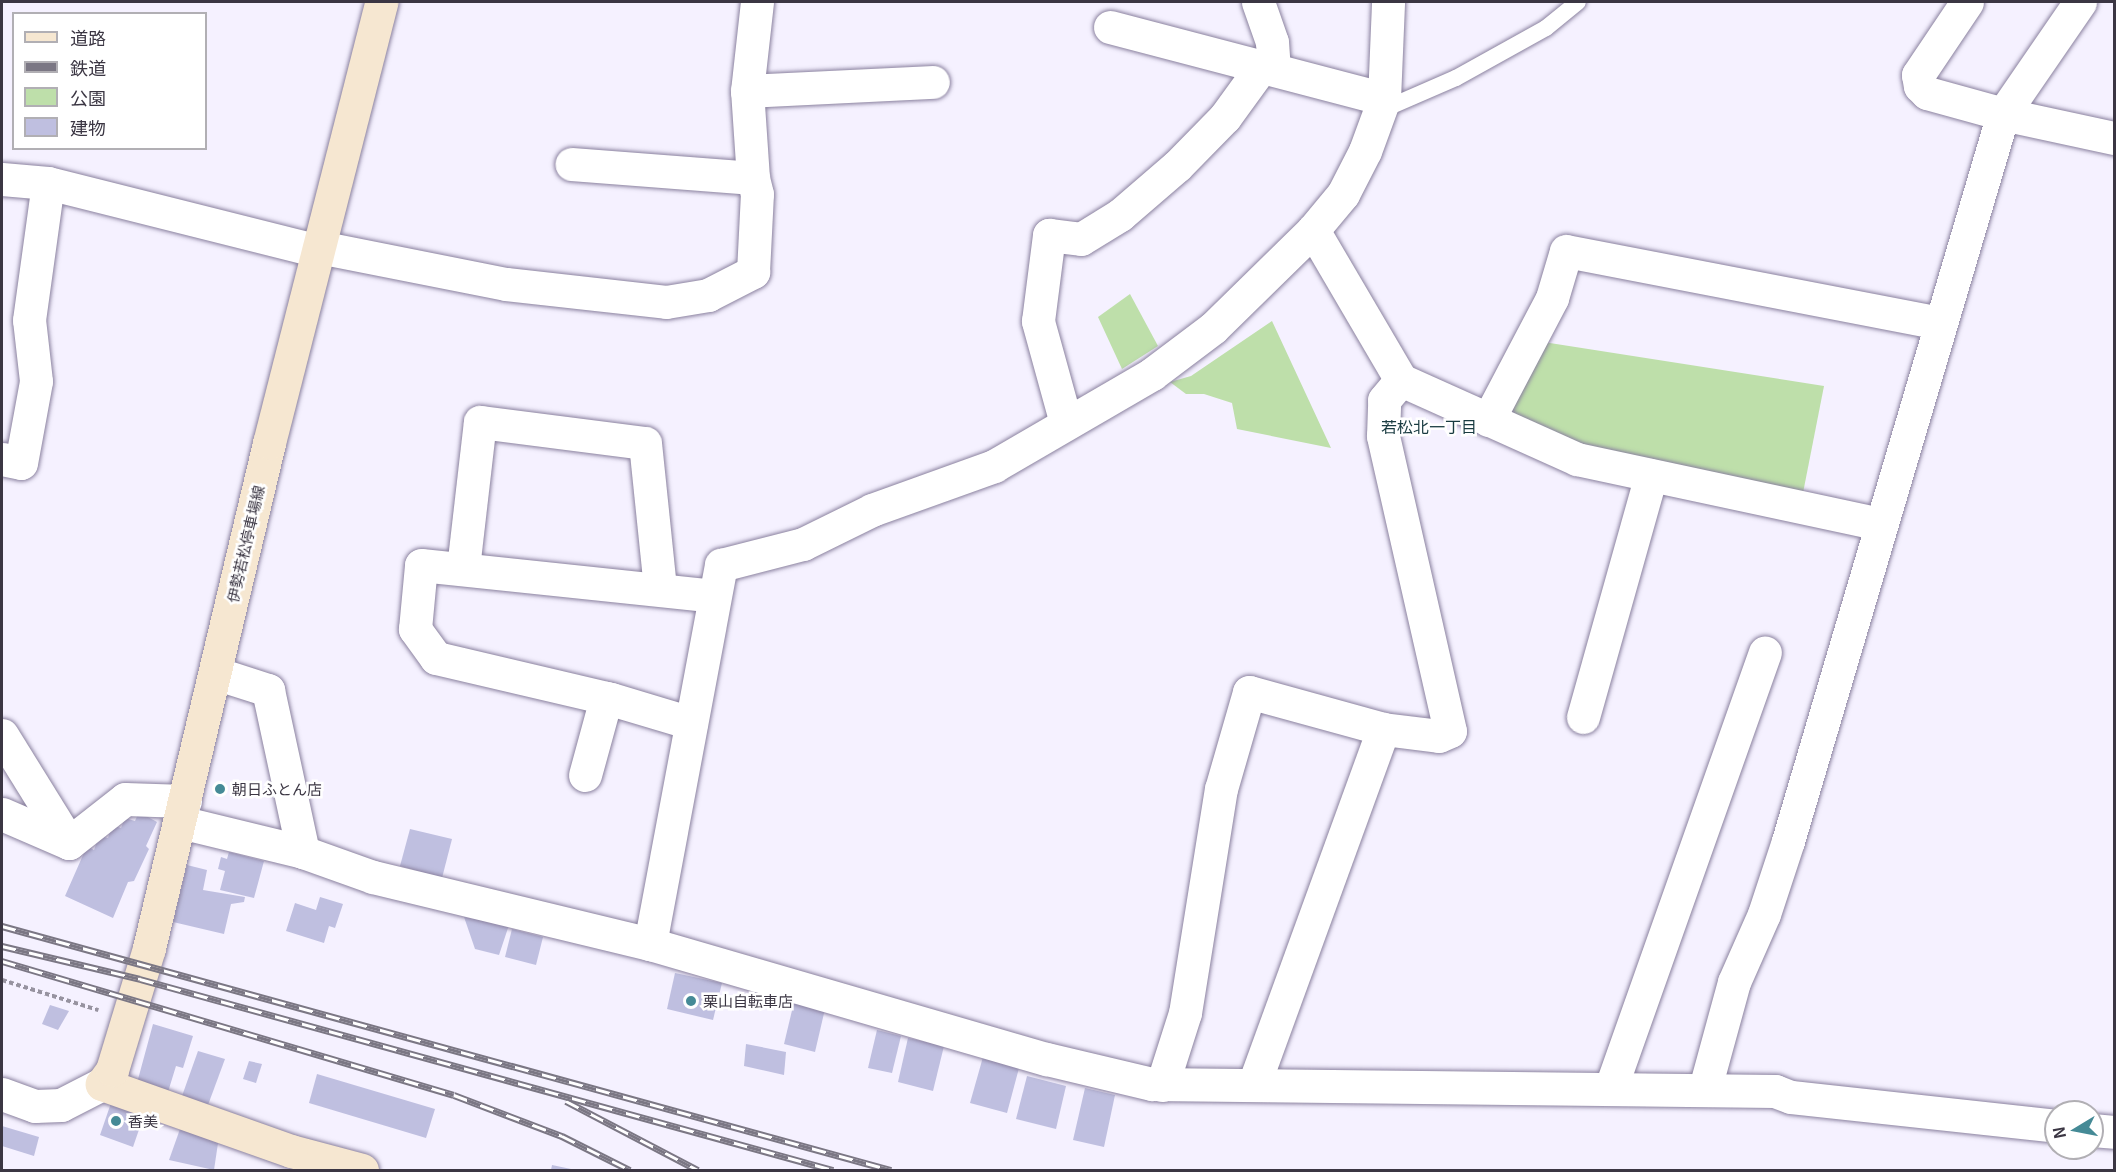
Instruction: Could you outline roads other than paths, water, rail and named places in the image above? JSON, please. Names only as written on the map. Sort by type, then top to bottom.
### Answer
[{"type":"main road","name":"伊勢若松停車場線","points":[[102,1084],[112,1070],[129,1019],[381,2]]},
{"type":"main road","points":[[102,1084],[288,1161],[362,1170]]},
{"type":"street","points":[[2,179],[48,183],[319,249],[506,284],[666,302],[708,295],[753,272],[757,194],[753,178],[747,91],[757,2]]},
{"type":"street","points":[[1066,423],[1038,321],[1049,235],[1081,239],[1120,215],[1209,133],[1268,68],[1272,42],[1258,2]]},
{"type":"street","points":[[650,944],[721,565],[803,544],[872,510],[994,466],[1152,374],[1213,328],[1312,230],[1343,194],[1382,105],[1388,2]]},
{"type":"street","points":[[1967,2],[1918,75],[1920,86],[1928,93],[2003,114],[2115,138]]},
{"type":"street","points":[[1705,1089],[1734,982],[1764,914],[1788,841],[1939,323],[2003,114],[2080,2]]},
{"type":"street","points":[[1110,27],[1268,68],[1382,105]]},
{"type":"street","points":[[747,91],[933,82]]},
{"type":"street","points":[[572,164],[753,178]]},
{"type":"street","points":[[8,469],[36,381],[29,320],[48,183]]},
{"type":"street","points":[[1312,230],[1401,380],[1577,459],[1881,524]]},
{"type":"street","points":[[1488,420],[1552,298],[1566,251],[1939,323]]},
{"type":"street","points":[[1162,1085],[1185,1013],[1221,789],[1249,692],[1383,729],[1439,736],[1450,731],[1383,436],[1384,400],[1401,380]]},
{"type":"street","points":[[463,568],[480,422],[645,443],[660,589]]},
{"type":"street","points":[[1583,717],[1652,476]]},
{"type":"street","points":[[691,723],[606,698],[436,658],[415,629],[421,565],[714,596]]},
{"type":"street","points":[[1611,1087],[1765,653]]},
{"type":"street","points":[[215,673],[268,690],[303,852]]},
{"type":"street","points":[[585,775],[606,698]]},
{"type":"street","points":[[1254,1084],[1383,729]]},
{"type":"street","points":[[2,735],[69,843]]},
{"type":"street","points":[[69,843],[125,799],[182,811],[373,877],[650,944],[1047,1059],[1162,1085],[1611,1087],[1775,1091],[1791,1097],[2044,1125]]},
{"type":"street","points":[[2,814],[69,843]]},
{"type":"street","points":[[2,1094],[35,1106],[61,1105],[102,1084]]},
{"type":"lane","points":[[1382,105],[1456,78],[1546,28],[1578,2]]},
{"type":"railway","points":[[2,926],[891,1170]]},
{"type":"railway","points":[[2,946],[140,979],[833,1170]]},
{"type":"railway","points":[[2,961],[454,1095],[562,1136],[630,1170]]},
{"type":"railway","points":[[566,1101],[698,1170]]},
{"type":"place","name":"朝日ふとん店","points":[[220,789]]},
{"type":"place","name":"栗山自転車店","points":[[691,1001]]},
{"type":"place","name":"香美","points":[[116,1121]]},
{"type":"district","name":"若松北一丁目","points":[[1429,426]]}]
